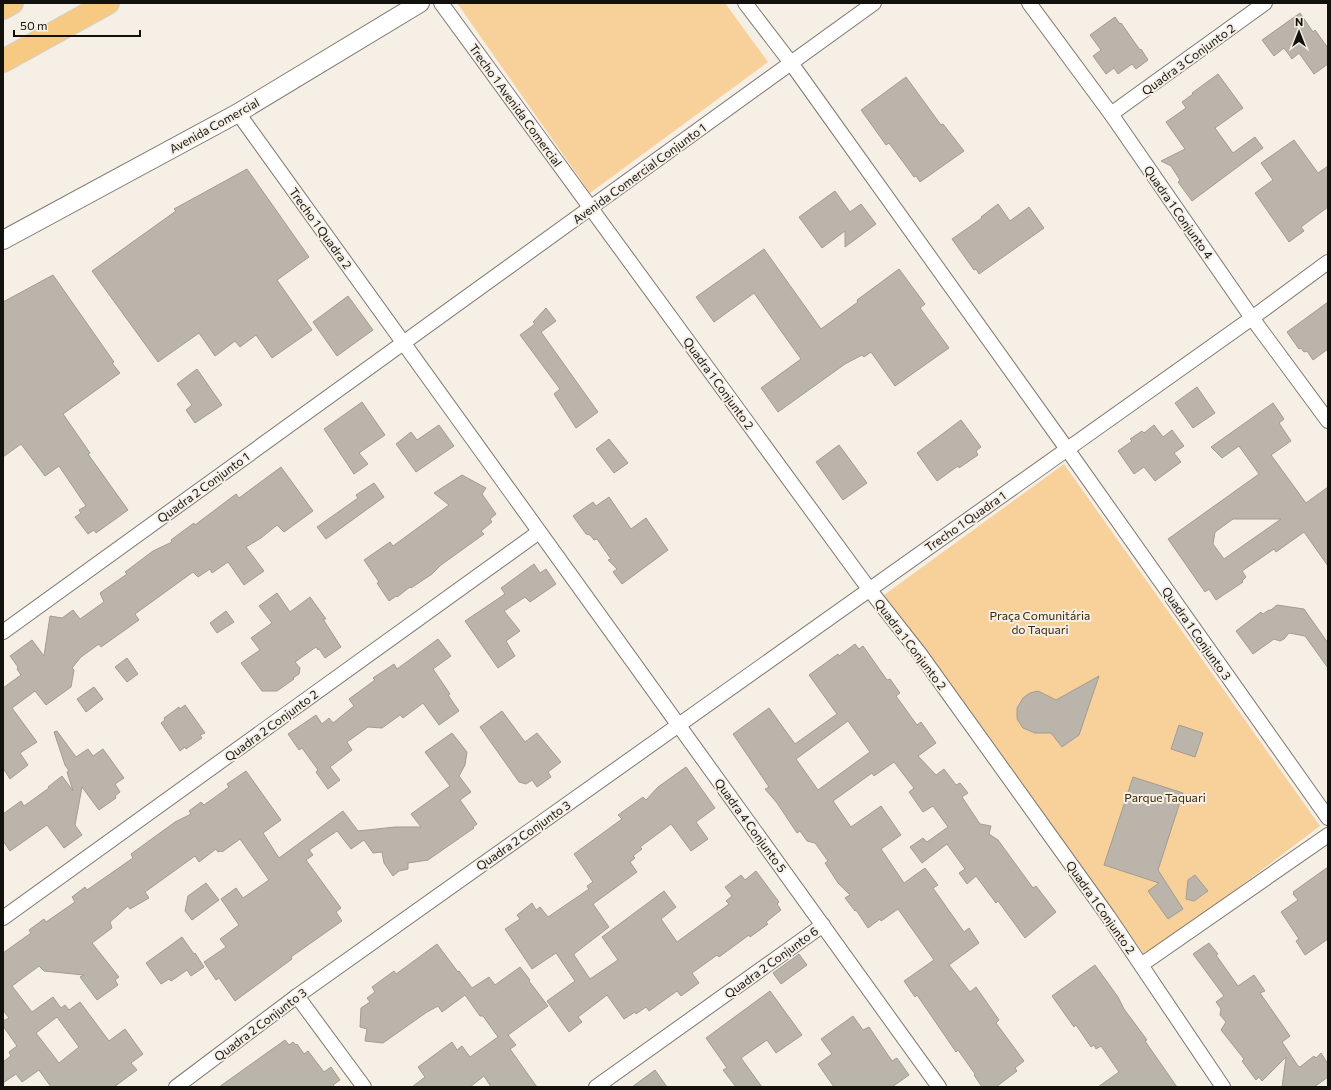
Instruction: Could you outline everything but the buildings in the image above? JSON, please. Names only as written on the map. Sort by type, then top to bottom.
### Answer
[{"type":"highway","points":[[3,8],[12,3]]},
{"type":"highway","points":[[3,61],[108,3]]},
{"type":"street","name":"Avenida Comercial","points":[[3,240],[238,113],[420,3]]},
{"type":"street","name":"Trecho 1 Avenida Comercial","points":[[441,3],[591,207]]},
{"type":"street","name":"Quadra 1 Conjunto 3","points":[[745,3],[791,63],[1328,818]]},
{"type":"street","name":"Avenida Comercial Conjunto 1","points":[[403,343],[874,3]]},
{"type":"street","name":"Quadra 1 Conjunto 4","points":[[1030,3],[1111,114],[1252,318],[1328,421]]},
{"type":"street","name":"Quadra 3 Conjunto 2","points":[[1111,114],[1265,3]]},
{"type":"street","name":"Trecho 1 Quadra 2","points":[[238,113],[539,532]]},
{"type":"street","name":"Quadra 1 Conjunto 2","points":[[591,207],[869,589],[929,667],[1099,903],[1223,1087]]},
{"type":"street","name":"Trecho 1 Quadra 1","points":[[679,725],[1252,318],[1328,262]]},
{"type":"street","name":"Quadra 2 Conjunto 1","points":[[3,632],[403,343]]},
{"type":"street","points":[[539,532],[679,725]]},
{"type":"street","name":"Quadra 2 Conjunto 2","points":[[3,918],[539,532]]},
{"type":"street","name":"Quadra 4 Conjunto 5","points":[[679,725],[823,925]]},
{"type":"street","name":"Quadra 2 Conjunto 3","points":[[176,1087],[297,996],[679,725]]},
{"type":"street","points":[[1141,965],[1328,835]]},
{"type":"street","name":"Quadra 2 Conjunto 6","points":[[596,1087],[823,925],[940,1087]]},
{"type":"street","points":[[297,996],[364,1087]]},
{"type":"green space","points":[[457,3],[725,3],[768,62],[590,193]]},
{"type":"green space","name":"Praça Comunitária do Taquari","points":[[1064,464],[1320,826],[1146,957],[884,595]]},
{"type":"park label","name":"Parque Taquari","points":[[1165,797]]}]
